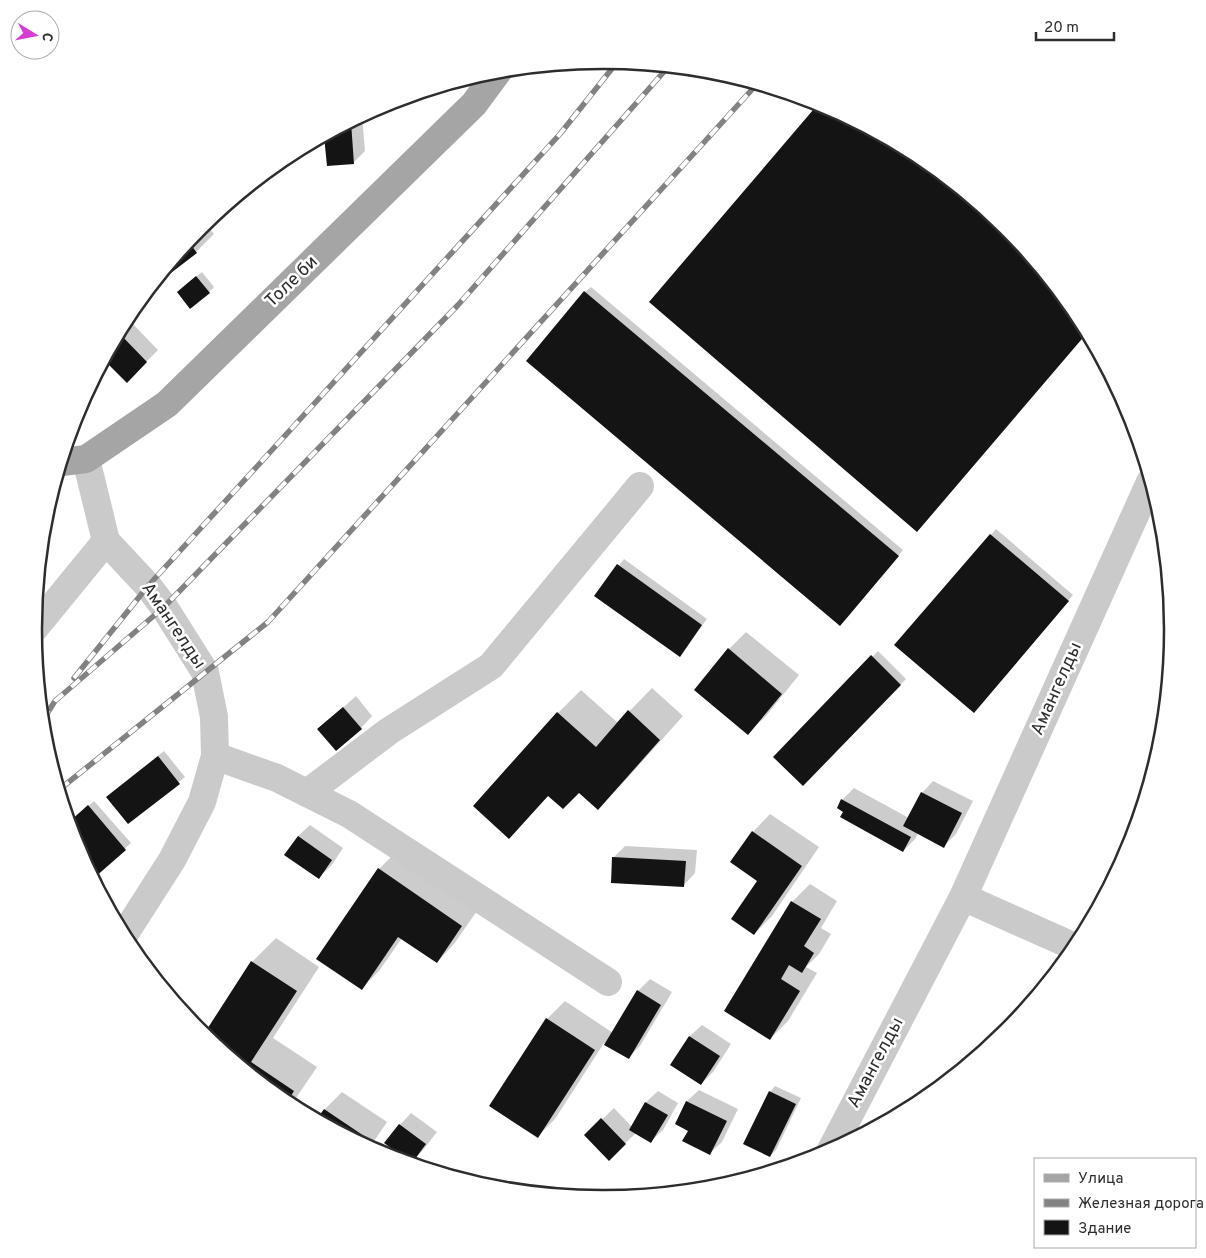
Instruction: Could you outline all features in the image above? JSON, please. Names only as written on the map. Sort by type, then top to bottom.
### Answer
[{"type":"main road","name":"Толе би","points":[[74,461],[167,404],[474,104],[492,79]]},
{"type":"street","name":"Амангелды","points":[[74,461],[106,541],[159,600],[205,672],[214,717],[215,756],[202,802],[172,860],[129,927]]},
{"type":"street","points":[[307,793],[389,731],[491,666],[640,486]]},
{"type":"street","name":"Амангелды","points":[[837,1138],[963,897],[1146,491]]},
{"type":"street","points":[[43,619],[106,541]]},
{"type":"street","points":[[215,756],[277,778],[349,814],[608,982]]},
{"type":"street","points":[[963,897],[1067,943]]},
{"type":"building","points":[[813,110],[851,126],[914,163],[973,208],[1024,259],[1048,288],[1082,339],[917,532],[649,302]]},
{"type":"building","points":[[351,128],[354,164],[327,166],[325,143]]},
{"type":"building","points":[[193,248],[197,253],[170,274]]},
{"type":"building","points":[[196,276],[210,293],[190,309],[177,292]]},
{"type":"building","points":[[584,291],[899,556],[840,626],[526,361]]},
{"type":"building","points":[[124,339],[147,362],[127,383],[109,365]]},
{"type":"building","points":[[990,534],[1069,601],[974,713],[894,645]]},
{"type":"building","points":[[617,564],[702,625],[680,657],[594,596]]},
{"type":"building","points":[[728,648],[782,694],[748,735],[694,690]]},
{"type":"building","points":[[871,655],[901,685],[803,786],[773,757]]},
{"type":"building","points":[[343,707],[362,729],[336,751],[317,729]]},
{"type":"building","points":[[628,710],[660,740],[598,810],[579,793],[563,809],[548,796],[509,839],[473,806],[557,712],[596,747]]},
{"type":"building","points":[[158,756],[180,784],[128,824],[106,797]]},
{"type":"building","points":[[921,792],[962,813],[944,848],[903,826]]},
{"type":"building","points":[[841,799],[911,837],[903,852],[840,817],[843,812],[837,808]]},
{"type":"building","points":[[88,805],[126,850],[99,874],[85,843],[75,817]]},
{"type":"building","points":[[752,831],[802,866],[754,935],[731,919],[757,881],[730,862]]},
{"type":"building","points":[[298,836],[332,860],[319,879],[284,855]]},
{"type":"building","points":[[612,857],[686,861],[684,887],[611,883]]},
{"type":"building","points":[[378,868],[462,926],[437,963],[398,937],[362,990],[316,959]]},
{"type":"building","points":[[791,901],[821,919],[804,946],[814,953],[802,973],[789,965],[781,979],[800,991],[770,1040],[724,1011]]},
{"type":"building","points":[[251,961],[297,991],[251,1062],[294,1091],[292,1095],[262,1074],[209,1027]]},
{"type":"building","points":[[637,990],[661,1005],[629,1059],[604,1045]]},
{"type":"building","points":[[546,1018],[595,1050],[538,1138],[489,1106]]},
{"type":"building","points":[[689,1036],[720,1056],[701,1085],[670,1065]]},
{"type":"building","points":[[769,1091],[796,1104],[770,1157],[743,1144]]},
{"type":"building","points":[[686,1101],[727,1121],[710,1155],[682,1141],[688,1131],[675,1124]]},
{"type":"building","points":[[645,1102],[668,1115],[651,1143],[629,1130]]},
{"type":"building","points":[[324,1109],[364,1136],[355,1132],[321,1113]]},
{"type":"building","points":[[601,1118],[626,1144],[609,1161],[584,1135]]},
{"type":"building","points":[[399,1124],[426,1144],[416,1157],[390,1147],[384,1143]]},
{"type":"railway","points":[[74,678],[148,586],[560,134],[612,68]]},
{"type":"railway","points":[[49,711],[55,701],[164,607],[458,305],[664,72]]},
{"type":"railway","points":[[65,785],[268,622],[752,89]]}]
